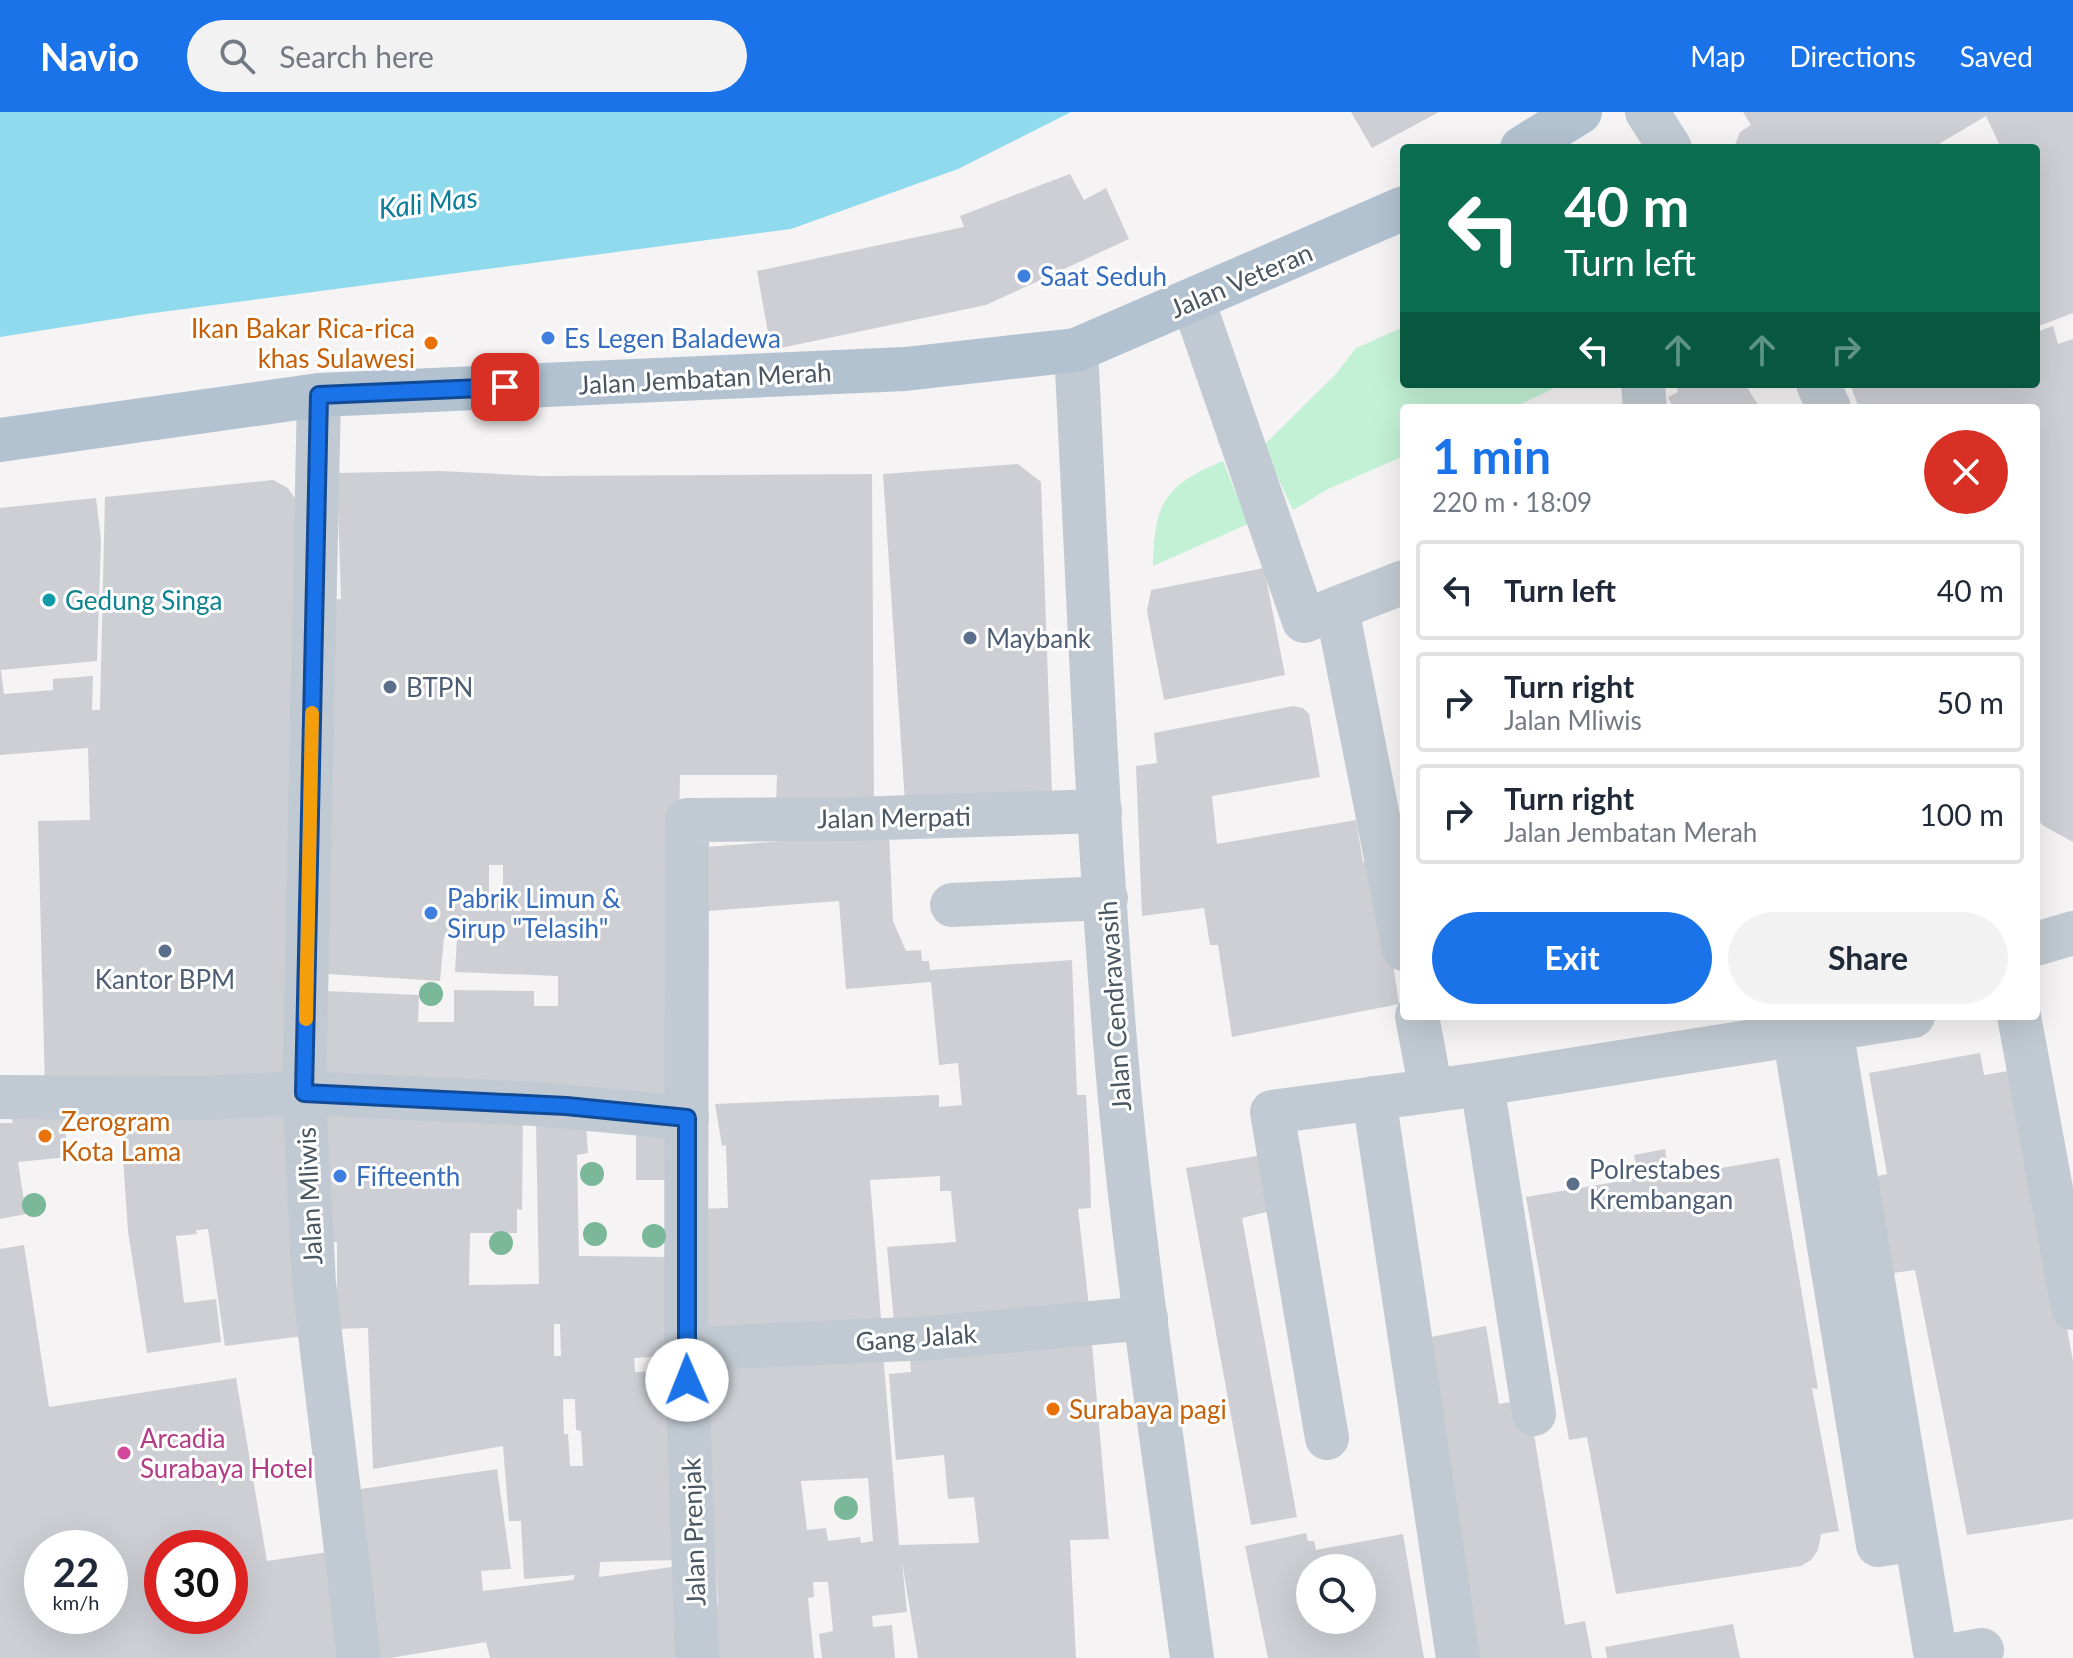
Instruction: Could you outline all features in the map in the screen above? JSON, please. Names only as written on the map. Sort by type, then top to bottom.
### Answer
[{"type":"main road","name":"Jalan Veteran","points":[[1076,350],[1400,210]]},
{"type":"main road","name":"Jalan Jembatan Merah","points":[[0,440],[319,395],[905,369],[1076,350]]},
{"type":"street","points":[[1647,112],[1667,144]]},
{"type":"street","points":[[1193,301],[1304,621],[1400,584]]},
{"type":"street","name":"Jalan Cendrawasih","points":[[1076,350],[1100,811],[1119,1088],[1146,1318],[1192,1658]]},
{"type":"street","name":"Jalan Mliwis","points":[[319,395],[304,1093],[314,1284],[359,1658]]},
{"type":"street","points":[[1337,609],[1400,929]]},
{"type":"street","name":"Jalan Merpati","points":[[687,820],[851,819],[1100,811]]},
{"type":"street","name":"Jalan Prenjak","points":[[687,820],[686,1349],[697,1658]]},
{"type":"street","points":[[952,905],[1106,898]]},
{"type":"street","points":[[2040,943],[2073,933]]},
{"type":"street","points":[[1421,1020],[1431,1091]]},
{"type":"street","points":[[1327,1438],[1272,1112],[1482,1084],[1886,1020]]},
{"type":"street","points":[[2020,1020],[2073,1308]]},
{"type":"street","points":[[1813,1031],[1878,1545],[1916,1539],[1937,1658],[1982,1650]]},
{"type":"street","points":[[1482,1084],[1534,1414]]},
{"type":"street","points":[[0,1097],[204,1098],[304,1093],[566,1106],[687,1118]]},
{"type":"street","points":[[1374,1098],[1458,1658]]},
{"type":"street","name":"Gang Jalak","points":[[686,1349],[931,1338],[1146,1318]]},
{"type":"green space","points":[[1400,329],[1400,388],[1555,388],[1523,404],[1400,404],[1400,458],[1328,489],[1293,510],[1263,446],[1335,375],[1356,348]]},
{"type":"green space","points":[[1223,461],[1248,524],[1153,566],[1156,527],[1166,499],[1187,479]]},
{"type":"water","name":"Kali Mas","points":[[0,112],[1071,112],[958,169],[791,229],[146,314],[0,337]]},
{"type":"building","points":[[1351,112],[1439,112],[1372,148]]},
{"type":"building","points":[[1743,112],[2073,112],[2073,313],[2040,325],[2040,144],[1999,144],[1986,116],[1939,144],[1736,144],[1740,132],[1751,125]]},
{"type":"building","points":[[1070,174],[1084,200],[1106,188],[1129,239],[986,305],[771,350],[757,271],[964,227],[960,216]]},
{"type":"building","points":[[2053,326],[2058,344],[2073,339],[2073,842],[2040,822],[2040,404],[1858,404],[1852,388],[2040,388],[2040,331]]},
{"type":"building","points":[[1676,388],[1748,388],[1758,404],[1671,404],[1668,397],[1678,392]]},
{"type":"building","name":"Maybank","points":[[1018,464],[1041,482],[1052,794],[905,802],[883,474]]},
{"type":"building","points":[[440,471],[540,476],[872,474],[874,804],[776,806],[777,775],[680,775],[677,940],[679,1107],[322,1087],[325,991],[419,995],[418,1022],[454,1022],[454,990],[534,991],[534,1006],[558,1006],[558,976],[455,972],[457,937],[444,937],[440,981],[328,974],[330,600],[341,599],[337,473]],"holes":[[[489,865],[503,865],[503,896],[489,897]]]},
{"type":"building","points":[[273,480],[288,488],[296,500],[287,1084],[45,1087],[38,821],[90,820],[88,748],[0,755],[0,508],[96,498],[101,540],[97,661],[1,670],[4,694],[53,690],[53,679],[93,676],[92,710],[100,710],[105,497]]},
{"type":"building","points":[[1264,568],[1285,675],[1164,700],[1147,611],[1151,590]]},
{"type":"building","points":[[1293,706],[1303,708],[1309,714],[1320,777],[1212,796],[1217,844],[1356,820],[1363,862],[1378,860],[1399,1004],[1232,1037],[1218,945],[1210,945],[1204,908],[1142,916],[1136,766],[1157,763],[1154,733]]},
{"type":"building","points":[[889,833],[893,921],[906,951],[921,950],[922,961],[929,961],[930,970],[1072,960],[1077,1095],[1086,1095],[1090,1168],[1091,1208],[1078,1209],[1090,1315],[895,1333],[887,1247],[956,1242],[951,1191],[940,1191],[940,1176],[870,1180],[882,1331],[698,1344],[698,1209],[728,1208],[726,1145],[722,1146],[715,1104],[939,1095],[939,1107],[962,1105],[958,1063],[939,1065],[931,982],[846,989],[839,901],[694,912],[694,848]]},
{"type":"building","points":[[1980,1053],[1984,1075],[2020,1069],[2073,1361],[2073,1519],[1967,1535],[1915,1270],[1893,1273],[1877,1176],[1887,1174],[1869,1073]]},
{"type":"building","points":[[288,1102],[311,1335],[225,1346],[208,1229],[196,1230],[197,1234],[176,1236],[184,1303],[216,1299],[221,1342],[147,1353],[128,1231],[120,1115]]},
{"type":"building","points":[[320,1107],[523,1115],[522,1210],[517,1209],[517,1233],[470,1233],[469,1285],[539,1284],[536,1125],[586,1126],[588,1153],[577,1155],[579,1256],[671,1257],[670,1356],[634,1358],[635,1372],[670,1371],[676,1560],[600,1562],[599,1577],[679,1566],[681,1658],[490,1658],[486,1642],[390,1658],[368,1658],[347,1491],[497,1469],[511,1569],[481,1571],[483,1591],[573,1580],[575,1575],[524,1579],[521,1521],[509,1521],[503,1446],[373,1469],[368,1328],[337,1329],[337,1242],[326,1242]],"holes":[[[554,1324],[560,1324],[561,1356],[554,1356]],[[563,1399],[575,1399],[576,1430],[581,1431],[583,1466],[570,1466],[568,1434],[564,1434]]]},
{"type":"building","points":[[62,1110],[69,1157],[18,1162],[26,1214],[0,1219],[0,1123],[13,1123],[10,1114]]},
{"type":"building","points":[[636,1128],[673,1128],[673,1180],[636,1180]]},
{"type":"building","points":[[1665,1149],[1669,1177],[1779,1158],[1818,1389],[1812,1388],[1839,1531],[1821,1534],[1818,1550],[1811,1560],[1801,1566],[1616,1594],[1587,1437],[1569,1440],[1526,1197],[1639,1178],[1634,1155]]},
{"type":"building","points":[[1269,1154],[1279,1209],[1242,1218],[1297,1517],[1251,1525],[1186,1168]]},
{"type":"building","name":"Arcadia Surabaya Hotel","points":[[24,1245],[49,1407],[236,1378],[267,1561],[328,1552],[340,1658],[0,1658],[0,1249]]},
{"type":"building","points":[[1486,1326],[1499,1404],[1520,1400],[1524,1433],[1534,1434],[1565,1625],[1585,1621],[1592,1658],[1479,1658],[1426,1338]]},
{"type":"building","points":[[1091,1333],[1109,1539],[1070,1540],[1076,1658],[918,1658],[902,1562],[907,1612],[872,1616],[873,1627],[892,1625],[895,1658],[822,1658],[819,1634],[833,1631],[828,1582],[813,1582],[814,1597],[808,1598],[814,1658],[706,1658],[704,1606],[718,1605],[712,1501],[694,1357],[882,1342],[899,1545],[979,1543],[974,1497],[948,1499],[944,1455],[896,1460],[889,1374],[911,1372],[909,1346]],"holes":[[[868,1478],[873,1541],[861,1543],[860,1537],[828,1541],[826,1528],[807,1530],[801,1481]]]},
{"type":"building","points":[[1306,1533],[1308,1541],[1314,1541],[1316,1550],[1403,1534],[1424,1658],[1268,1658],[1245,1546]]},
{"type":"building","points":[[1733,1624],[1740,1658],[1607,1658],[1605,1647]]},
{"type":"slow traffic","points":[[306,1019],[312,713]]},
{"type":"place","name":"Saat Seduh","points":[[1024,276]]},
{"type":"place","name":"Es Legen Baladewa","points":[[548,338]]},
{"type":"place","name":"Ikan Bakar Rica-rica khas Sulawesi","points":[[431,343]]},
{"type":"place","name":"Gedung Singa","points":[[49,600]]},
{"type":"place","name":"Maybank","points":[[970,638]]},
{"type":"place","name":"BTPN","points":[[390,687]]},
{"type":"place","name":"Pabrik Limun & Sirup \"Telasih\"","points":[[431,913]]},
{"type":"place","name":"Kantor BPM","points":[[165,951]]},
{"type":"place","name":"Zerogram Kota Lama","points":[[45,1136]]},
{"type":"place","name":"Fifteenth","points":[[340,1176]]},
{"type":"place","name":"Polrestabes Krembangan","points":[[1573,1184]]},
{"type":"place","name":"Surabaya pagi","points":[[1053,1409]]},
{"type":"place","name":"Arcadia Surabaya Hotel","points":[[124,1453]]},
{"type":"route","points":[[505,387],[319,395],[304,1093],[536,1104],[687,1118],[687,1380]]}]
